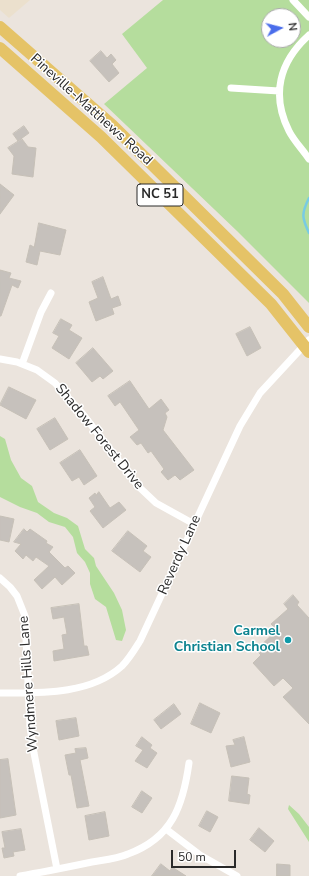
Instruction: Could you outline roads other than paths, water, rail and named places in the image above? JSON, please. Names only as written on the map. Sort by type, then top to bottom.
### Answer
[{"type":"main road","name":"Pineville-Matthews Road","points":[[0,27],[117,130],[283,294],[309,327]]},
{"type":"main road","name":"Pineville-Matthews Road","points":[[0,48],[107,142],[271,304],[307,346]]},
{"type":"street","points":[[293,0],[309,17]]},
{"type":"street","points":[[309,35],[302,41],[286,61],[279,83],[280,107],[290,132],[309,159]]},
{"type":"street","points":[[231,88],[279,91]]},
{"type":"street","points":[[22,364],[41,312],[51,293]]},
{"type":"street","name":"Reverdy Lane","points":[[0,693],[29,693],[70,689],[95,683],[110,675],[122,665],[140,641],[240,426],[260,393],[307,346]]},
{"type":"street","name":"Shadow Forest Drive","points":[[0,359],[22,364],[37,370],[55,383],[82,412],[138,486],[156,503],[194,524]]},
{"type":"street","name":"Wyndmere Hills Lane","points":[[0,578],[17,596],[24,611],[26,624],[30,727],[57,870]]},
{"type":"street","points":[[20,876],[57,870],[127,855],[152,842],[166,829],[174,816],[181,801],[189,763]]},
{"type":"street","points":[[166,829],[200,855],[237,876]]},
{"type":"waterway","points":[[309,198],[303,216],[309,233]]},
{"type":"place","name":"Carmel Christian School","points":[[288,640]]}]
